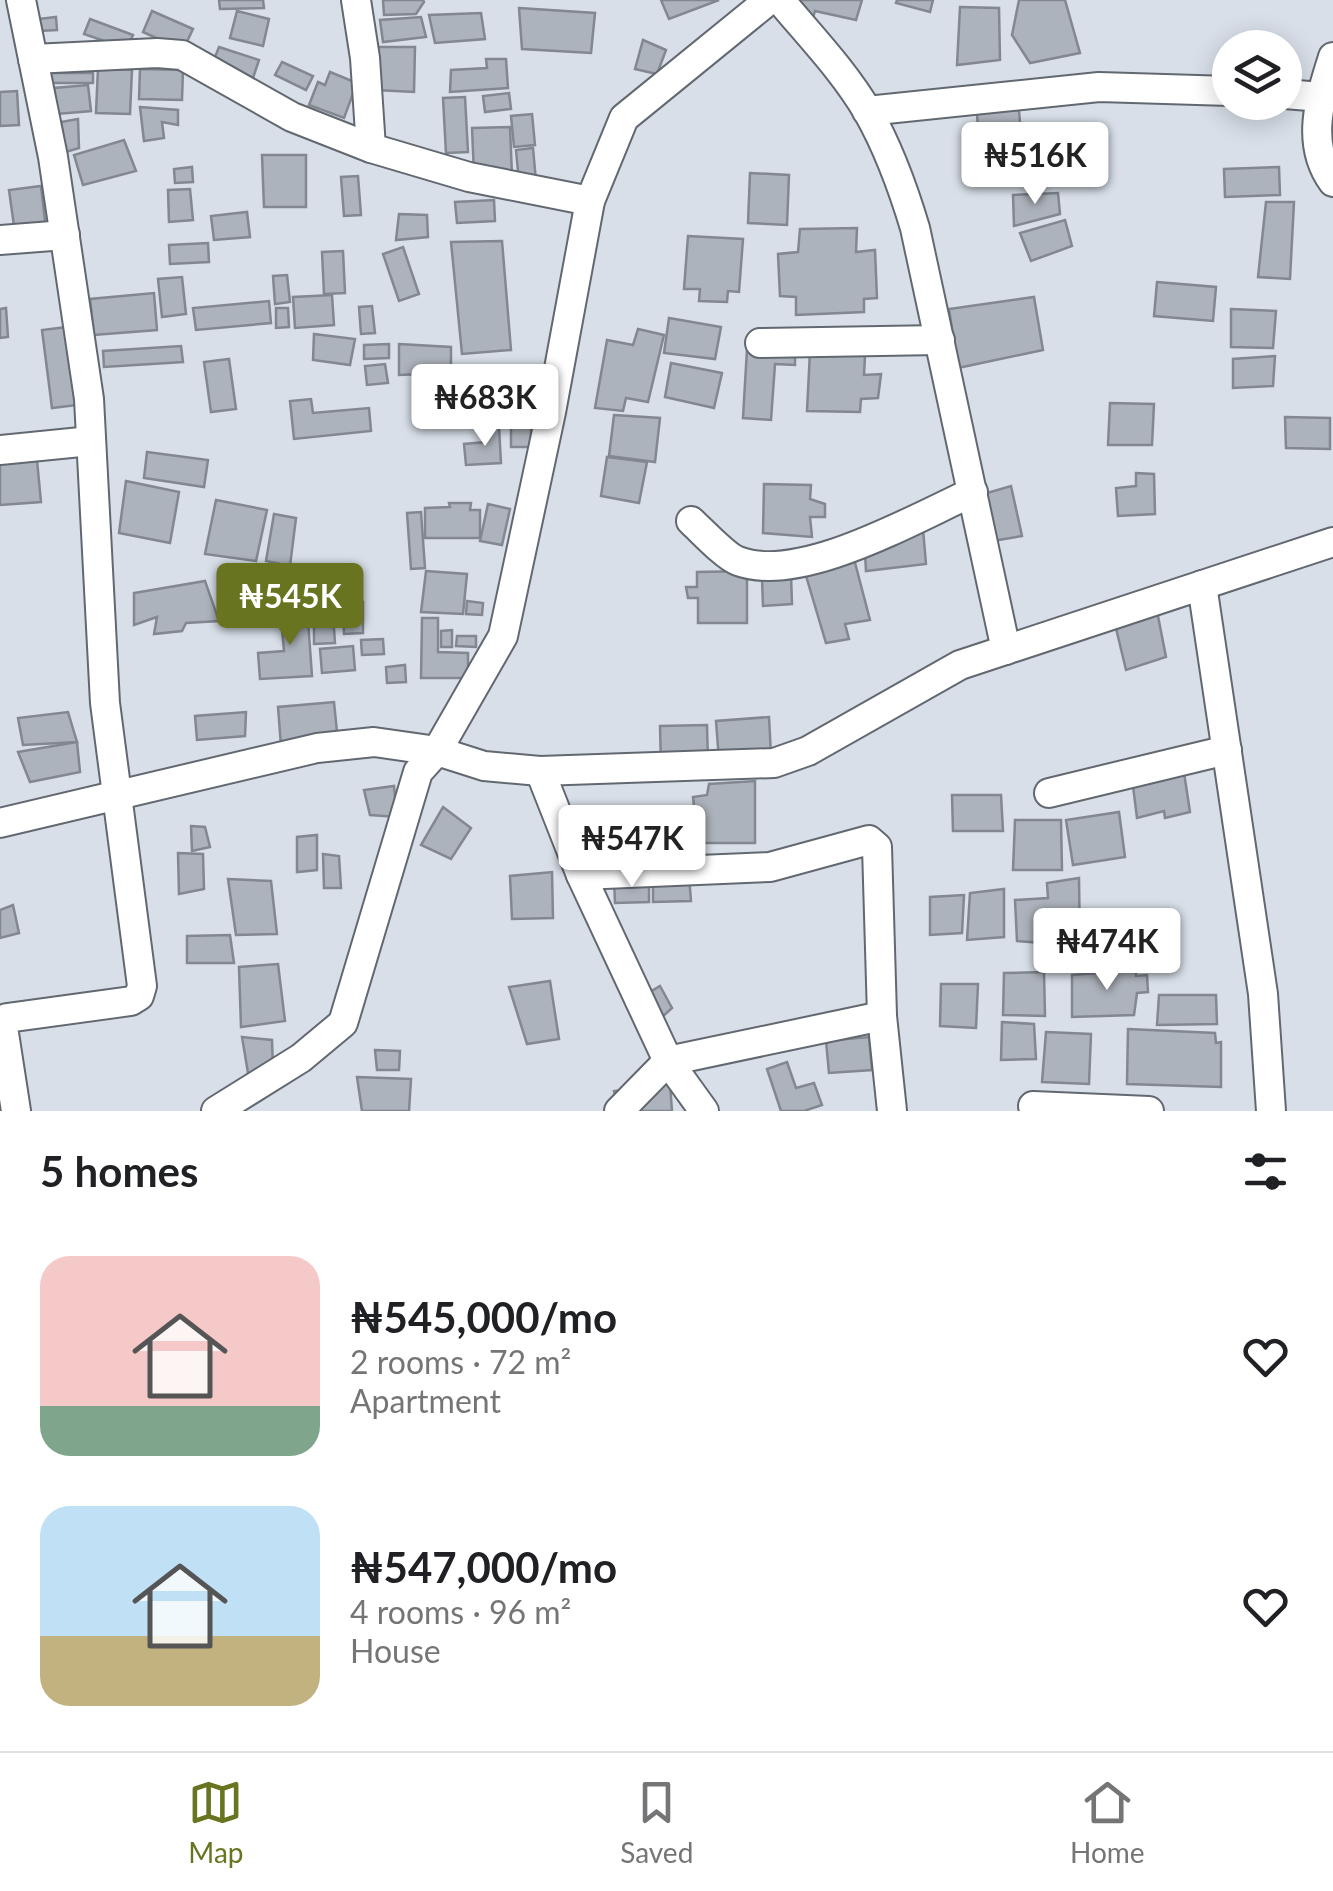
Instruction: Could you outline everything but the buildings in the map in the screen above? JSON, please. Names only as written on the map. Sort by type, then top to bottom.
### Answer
[{"type":"street","points":[[16,1111],[3,1019],[131,1001],[140,996],[142,986],[105,703],[89,399],[21,0]]},
{"type":"street","points":[[356,0],[365,58],[371,148]]},
{"type":"street","points":[[216,1111],[301,1058],[343,1024],[418,772],[438,751],[504,636],[590,200],[624,118],[769,0]]},
{"type":"street","points":[[780,0],[834,63],[867,110],[899,176],[915,228],[1006,650]]},
{"type":"street","points":[[33,59],[182,55],[292,117],[371,148],[468,178],[590,200]]},
{"type":"street","points":[[1333,58],[1315,124],[1326,172],[1333,182]]},
{"type":"street","points":[[867,110],[1099,88],[1212,91]]},
{"type":"street","points":[[1302,95],[1321,97]]},
{"type":"street","points":[[0,240],[64,235]]},
{"type":"street","points":[[760,343],[940,340]]},
{"type":"street","points":[[0,450],[91,441]]},
{"type":"street","points":[[691,521],[735,561],[768,566],[841,552],[972,492]]},
{"type":"street","points":[[0,823],[317,748],[374,742],[438,751],[484,766],[540,771],[774,763],[808,750],[960,666],[1333,542]]},
{"type":"street","points":[[1202,585],[1264,994],[1271,1111]]},
{"type":"street","points":[[1049,793],[1227,750]]},
{"type":"street","points":[[540,771],[581,875],[668,1061],[704,1111]]},
{"type":"street","points":[[581,875],[770,867],[869,840],[878,848],[882,1016],[892,1111]]},
{"type":"street","points":[[619,1111],[668,1061],[882,1016]]},
{"type":"street","points":[[1034,1106],[1149,1111]]}]
